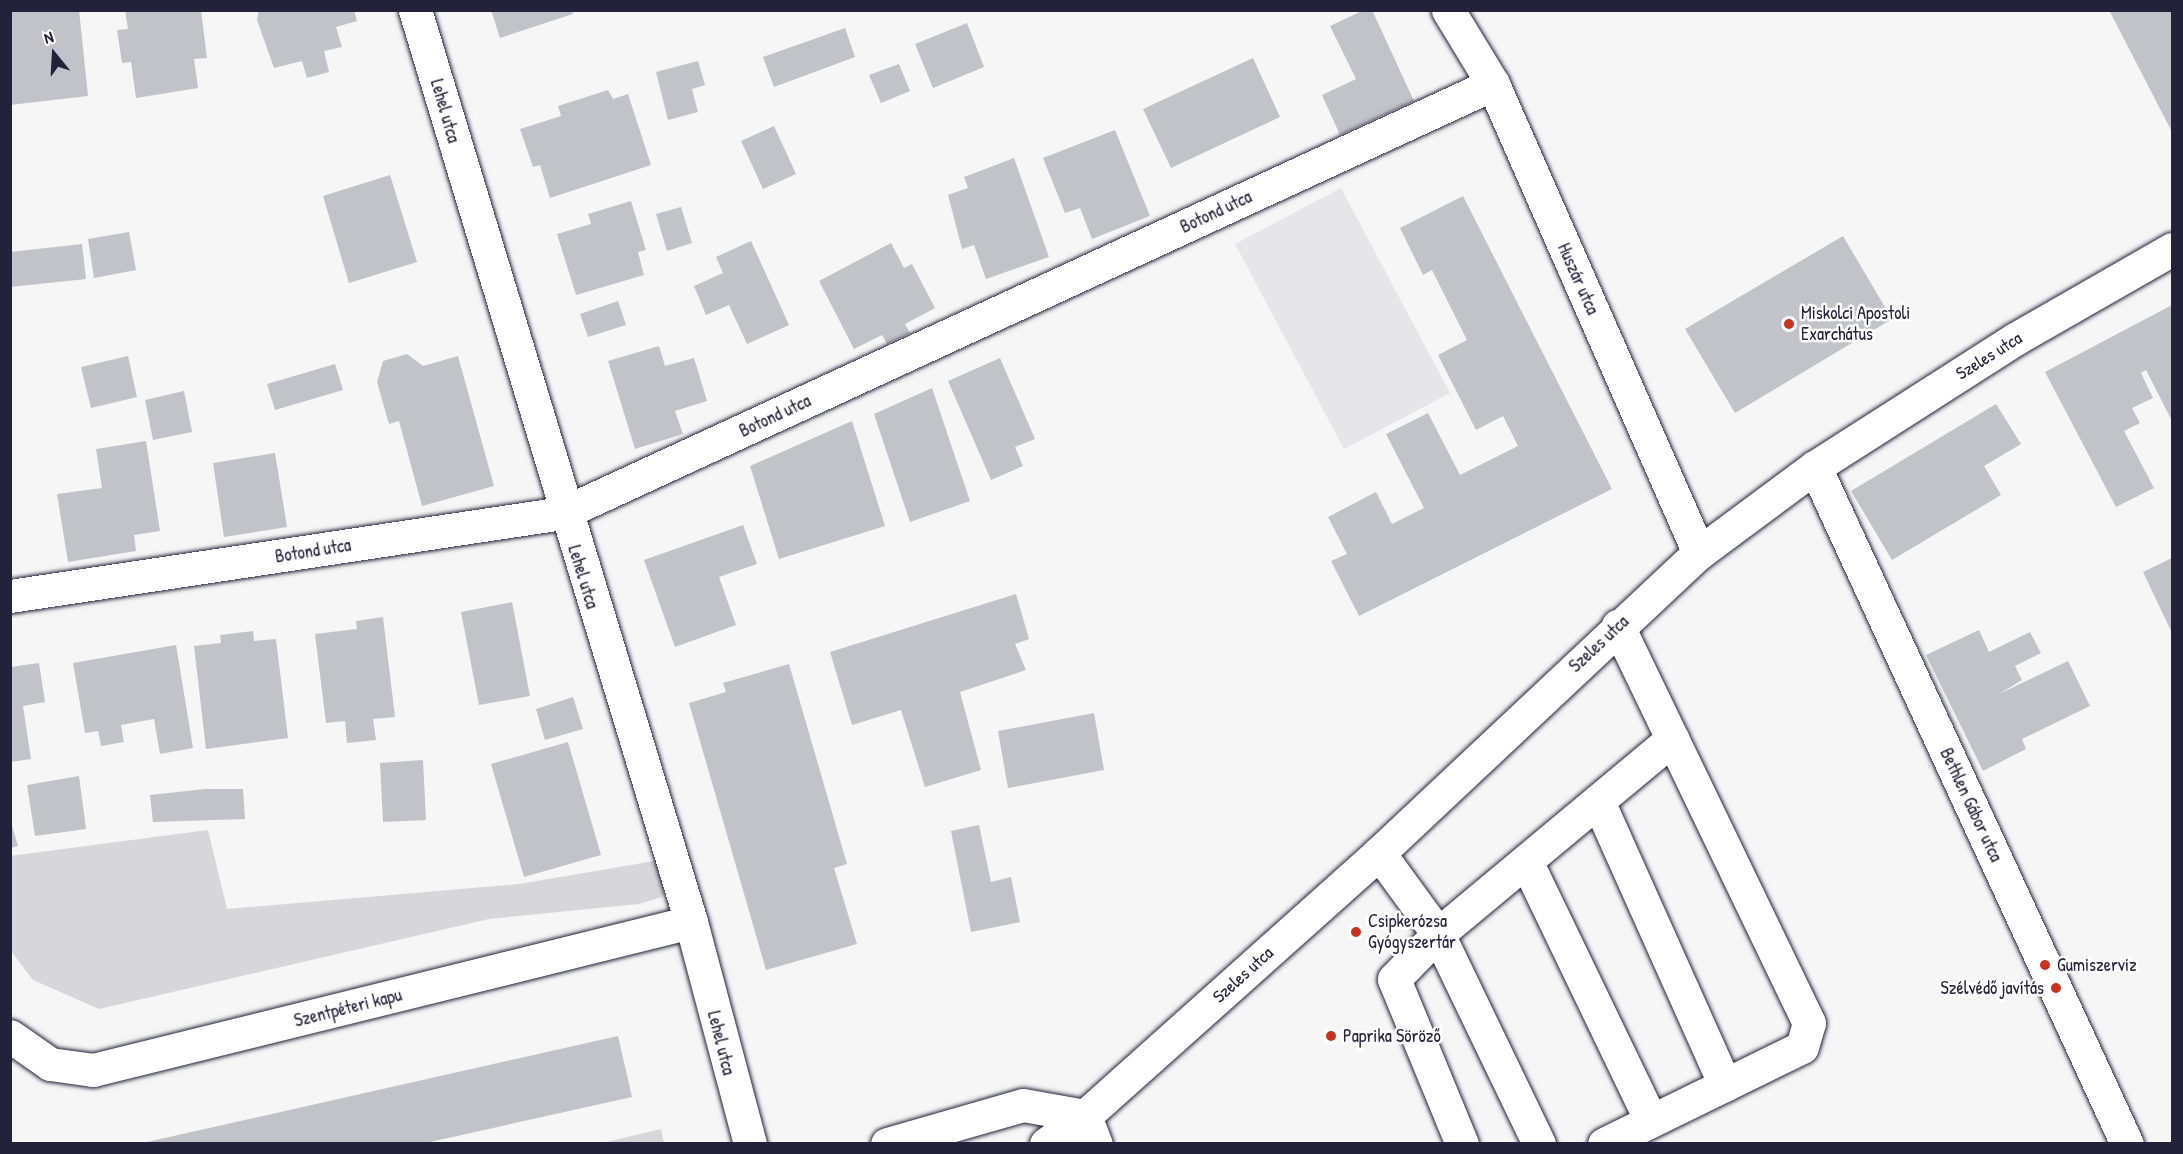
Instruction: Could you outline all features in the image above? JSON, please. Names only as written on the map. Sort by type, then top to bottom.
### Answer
[{"type":"street","name":"Lehel utca","points":[[415,10],[563,513],[691,922],[750,1143]]},
{"type":"street","name":"Huszár utca","points":[[1448,10],[1493,84],[1698,553]]},
{"type":"street","name":"Botond utca","points":[[10,596],[563,513],[1493,84]]},
{"type":"street","name":"Szeles utca","points":[[1046,1143],[1084,1134],[1618,626],[1698,553],[1815,467],[2015,339],[2172,249]]},
{"type":"street","name":"Bethlen Gábor utca","points":[[1815,467],[2127,1143]]},
{"type":"street","points":[[1604,1143],[1802,1047],[1809,1023],[1618,626]]},
{"type":"street","points":[[1462,1143],[1394,980],[1438,934],[1672,739]]},
{"type":"street","points":[[1598,801],[1725,1085]]},
{"type":"street","points":[[1379,853],[1438,934],[1539,1143]]},
{"type":"street","points":[[1526,861],[1651,1121]]},
{"type":"street","name":"Szentpéteri kapu","points":[[10,1036],[50,1064],[93,1070],[691,922]]},
{"type":"street","points":[[887,1143],[1023,1105],[1084,1134]]},
{"type":"shaded area","points":[[1341,188],[1450,393],[1344,449],[1235,244]]},
{"type":"shaded area","points":[[208,830],[227,909],[519,884],[672,858],[675,882],[662,897],[639,904],[489,919],[99,1009],[33,980],[11,951],[10,856]]},
{"type":"shaded area","points":[[661,1129],[664,1143],[602,1143]]},
{"type":"building","points":[[79,10],[88,96],[10,105],[10,12]]},
{"type":"building","points":[[125,10],[201,10],[207,58],[194,59],[198,88],[136,98],[131,62],[122,63],[117,30],[128,29]]},
{"type":"building","points":[[259,10],[354,10],[357,21],[336,27],[342,47],[324,51],[329,72],[307,78],[302,61],[274,68],[257,20]]},
{"type":"building","points":[[491,10],[572,10],[573,14],[500,38]]},
{"type":"building","points":[[1364,10],[1372,10],[1414,101],[1340,135],[1322,95],[1356,79],[1330,26]]},
{"type":"building","points":[[2109,10],[2172,10],[2172,132]]},
{"type":"building","points":[[967,23],[984,67],[933,88],[915,44]]},
{"type":"building","points":[[845,28],[855,57],[774,87],[763,57]]},
{"type":"building","points":[[1253,58],[1280,117],[1171,168],[1143,109]]},
{"type":"building","points":[[698,61],[705,85],[692,89],[698,112],[668,120],[656,72]]},
{"type":"building","points":[[899,64],[910,91],[881,103],[869,75]]},
{"type":"building","points":[[608,90],[613,99],[628,94],[651,165],[550,198],[540,165],[533,167],[520,129],[561,116],[558,106]]},
{"type":"building","points":[[774,126],[796,174],[763,189],[741,141]]},
{"type":"building","points":[[1115,130],[1150,216],[1092,239],[1080,208],[1065,213],[1043,158]]},
{"type":"building","points":[[1014,158],[1049,257],[986,279],[974,245],[962,249],[948,195],[968,188],[964,177]]},
{"type":"building","points":[[390,175],[417,262],[349,283],[323,196]]},
{"type":"building","points":[[1463,196],[1612,489],[1359,616],[1331,561],[1347,554],[1328,517],[1376,492],[1392,524],[1424,508],[1386,434],[1428,413],[1460,475],[1518,446],[1503,416],[1476,430],[1438,355],[1467,340],[1432,270],[1423,275],[1400,228]]},
{"type":"building","points":[[631,201],[646,250],[638,252],[644,275],[576,295],[557,234],[591,224],[588,214]]},
{"type":"building","points":[[681,207],[692,243],[667,251],[656,214]]},
{"type":"building","points":[[129,232],[136,270],[94,278],[88,239]]},
{"type":"building","name":"Miskolci Apostoli Exarchátus","points":[[1843,236],[1892,319],[1735,413],[1685,329]]},
{"type":"building","points":[[751,241],[789,325],[747,344],[729,305],[706,315],[694,286],[723,273],[716,257]]},
{"type":"building","points":[[891,243],[904,268],[912,264],[935,308],[905,324],[910,333],[887,344],[882,335],[854,349],[819,281]]},
{"type":"building","points":[[82,244],[86,279],[10,287],[10,252]]},
{"type":"building","points":[[618,301],[626,325],[588,337],[580,314]]},
{"type":"building","points":[[2172,305],[2172,421],[2146,370],[2141,373],[2153,398],[2132,408],[2140,423],[2124,431],[2154,488],[2116,507],[2045,372]]},
{"type":"building","points":[[659,346],[665,366],[694,358],[707,401],[675,411],[683,434],[635,449],[608,361]]},
{"type":"building","points":[[407,354],[423,366],[458,356],[494,486],[422,506],[399,421],[389,424],[377,382],[383,361]]},
{"type":"building","points":[[128,356],[137,397],[91,408],[81,367]]},
{"type":"building","points":[[1000,358],[1035,439],[1015,447],[1023,466],[991,480],[948,381]]},
{"type":"building","points":[[335,364],[343,390],[275,410],[267,384]]},
{"type":"building","points":[[932,388],[970,501],[910,522],[874,414]]},
{"type":"building","points":[[184,391],[192,432],[153,440],[145,400]]},
{"type":"building","points":[[1996,404],[2021,444],[1984,466],[2001,495],[1892,560],[1851,491]]},
{"type":"building","points":[[852,421],[885,526],[779,559],[750,466]]},
{"type":"building","points":[[146,441],[160,531],[134,535],[136,551],[68,562],[57,494],[102,488],[96,449]]},
{"type":"building","points":[[275,453],[287,527],[224,537],[213,463]]},
{"type":"building","points":[[743,525],[757,564],[719,577],[736,625],[675,647],[644,560]]},
{"type":"building","points":[[2172,558],[2172,633],[2143,572]]},
{"type":"building","points":[[1016,594],[1029,639],[1015,644],[1026,670],[960,692],[981,770],[925,787],[901,710],[852,725],[830,652]]},
{"type":"building","points":[[512,602],[530,696],[479,705],[461,612]]},
{"type":"building","points":[[383,617],[395,717],[373,719],[376,740],[347,743],[345,721],[326,723],[315,634],[357,629],[356,621]]},
{"type":"building","points":[[1979,630],[1989,652],[2030,632],[2041,653],[2015,666],[2022,680],[1999,694],[2068,661],[2090,706],[2022,739],[2026,749],[1983,771],[1926,655]]},
{"type":"building","points":[[253,631],[254,641],[276,639],[288,738],[206,749],[194,646],[221,643],[220,635]]},
{"type":"building","points":[[176,645],[193,748],[160,754],[154,719],[121,725],[124,742],[101,746],[98,731],[85,733],[73,663]]},
{"type":"building","points":[[39,663],[45,702],[23,706],[31,759],[10,762],[10,667]]},
{"type":"building","points":[[789,664],[847,864],[834,868],[857,944],[766,970],[689,703],[726,692],[723,683]]},
{"type":"building","points":[[573,697],[583,729],[545,740],[536,709]]},
{"type":"building","points":[[1094,713],[1104,770],[1008,788],[998,731]]},
{"type":"building","points":[[568,742],[601,855],[524,877],[491,764]]},
{"type":"building","points":[[423,760],[426,820],[383,822],[380,763]]},
{"type":"building","points":[[79,776],[86,829],[35,836],[27,785]]},
{"type":"building","points":[[205,789],[243,789],[245,819],[153,822],[150,795]]},
{"type":"building","points":[[10,819],[18,846],[10,848]]},
{"type":"building","points":[[979,825],[991,882],[1011,877],[1020,922],[971,932],[951,831]]},
{"type":"building","points":[[618,1036],[632,1097],[421,1144],[138,1144]]},
{"type":"place","name":"Miskolci Apostoli Exarchátus","points":[[1789,324]]},
{"type":"place","name":"Csipkerózsa Gyógyszertár","points":[[1356,932]]},
{"type":"place","name":"Gumiszerviz","points":[[2045,965]]},
{"type":"place","name":"Szélvédő javítás","points":[[2056,988]]},
{"type":"place","name":"Paprika Söröző","points":[[1331,1036]]}]
